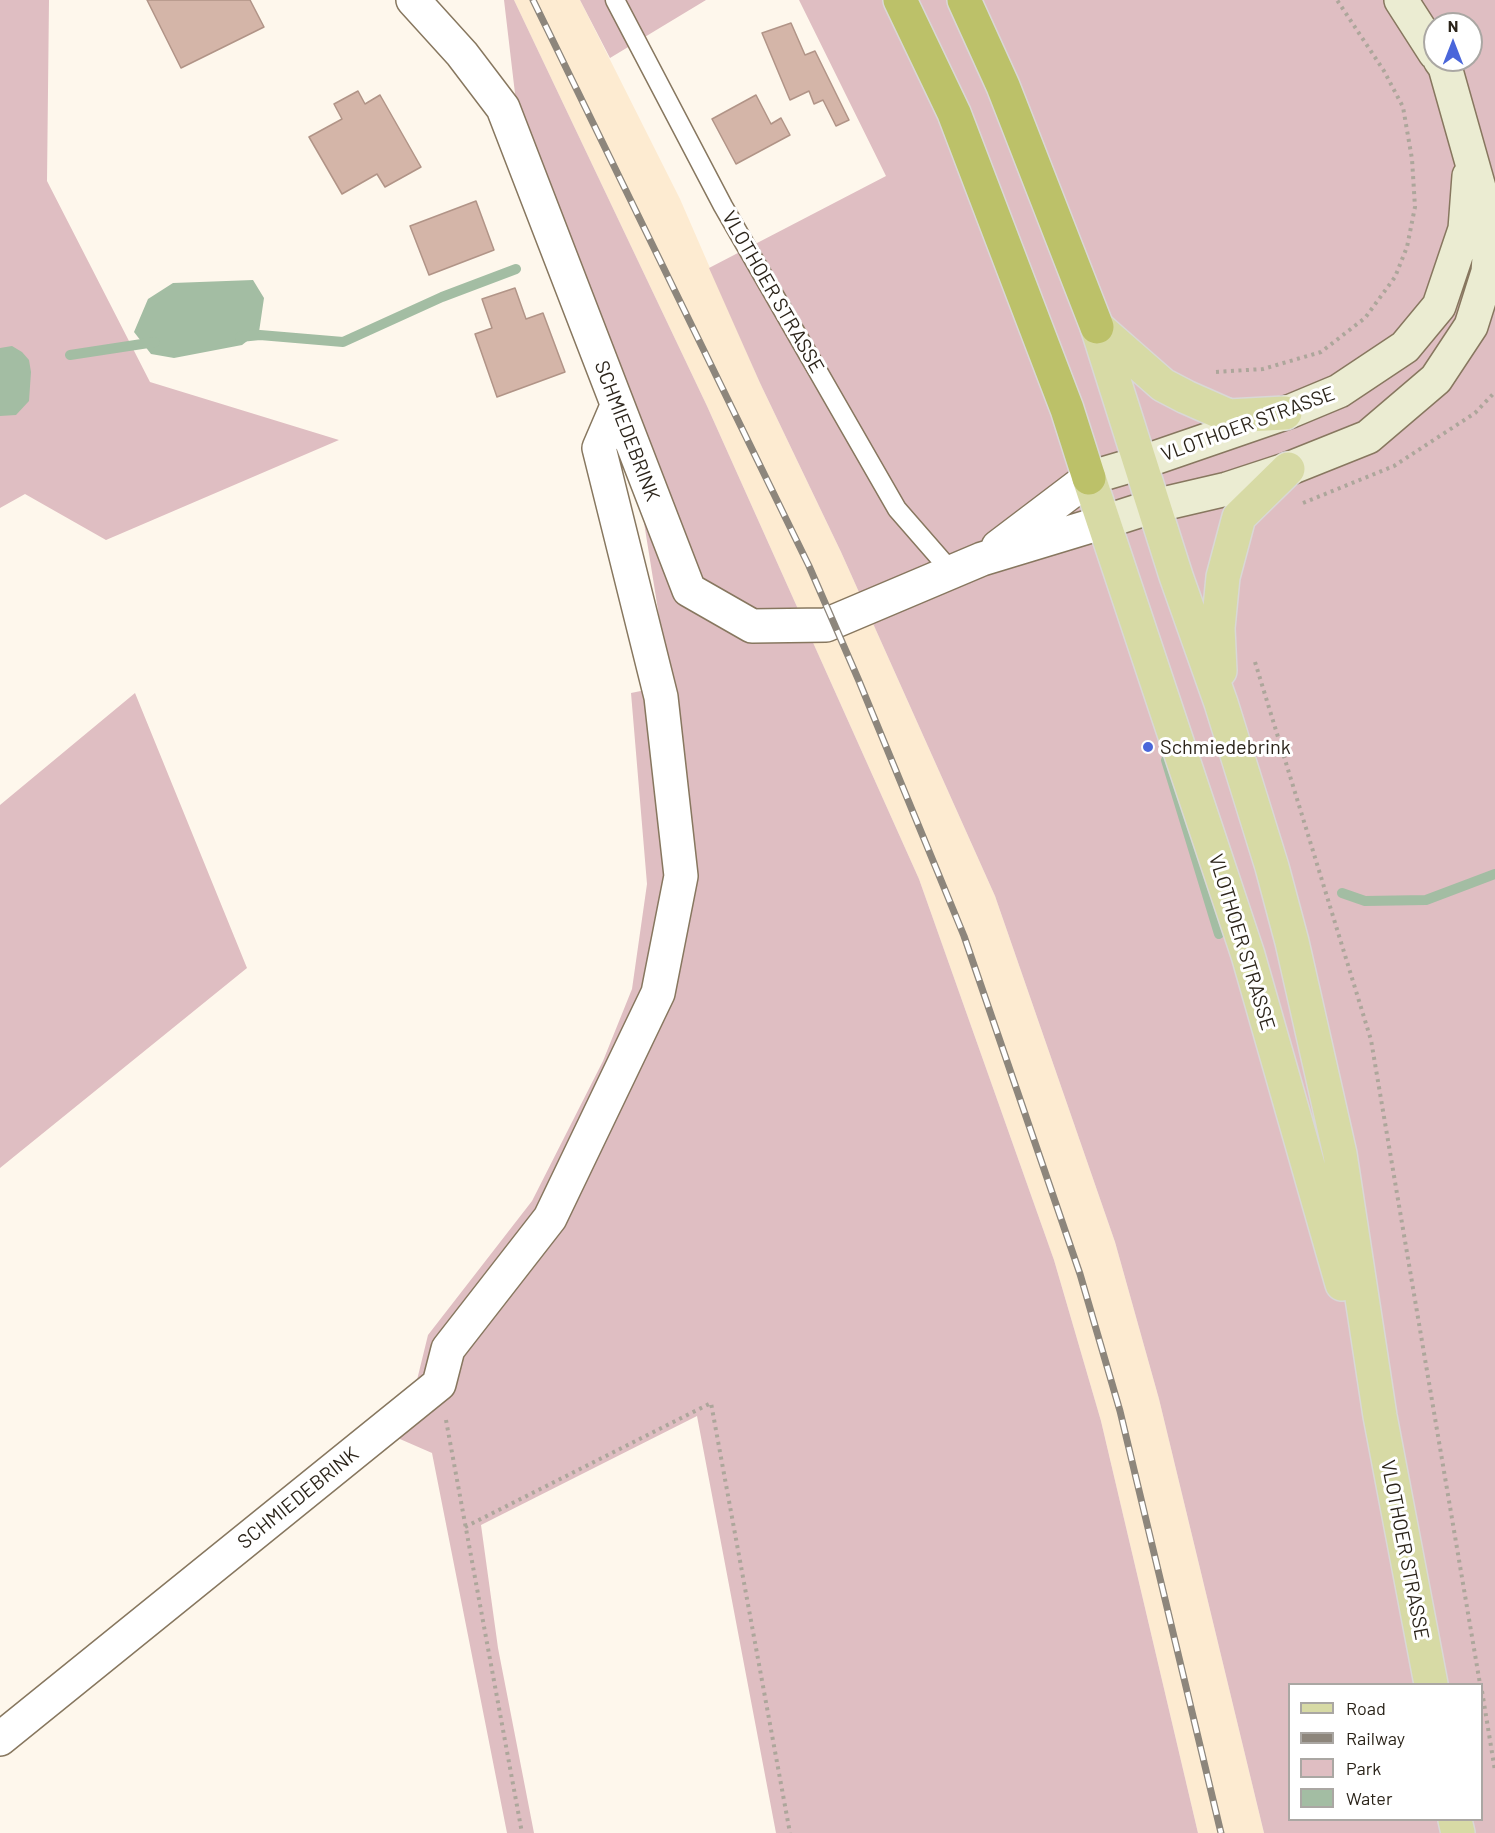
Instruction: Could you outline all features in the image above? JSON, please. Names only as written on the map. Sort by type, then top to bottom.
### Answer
[{"type":"highway","points":[[900,0],[954,113],[1067,409],[1089,478]]},
{"type":"highway","points":[[964,0],[1003,86],[1097,327]]},
{"type":"main road","points":[[1401,0],[1423,34]]},
{"type":"main road","name":"VLOTHOER STRASSE","points":[[1380,1416],[1248,955],[1104,522],[1154,506],[1227,489],[1288,469],[1368,437],[1437,380],[1471,326],[1488,272],[1491,230],[1445,72]]},
{"type":"main road","name":"VLOTHOER STRASSE","points":[[1089,478],[1140,463],[1340,392],[1405,347],[1439,306],[1465,229],[1471,157]]},
{"type":"main road","points":[[1097,327],[1163,385],[1186,397],[1229,416],[1285,413]]},
{"type":"main road","points":[[1097,327],[1154,506]]},
{"type":"main road","points":[[1221,703],[1218,628],[1223,577],[1239,517],[1288,469]]},
{"type":"main road","points":[[1089,478],[1104,522]]},
{"type":"main road","name":"VLOTHOER STRASSE","points":[[1154,506],[1221,703],[1281,899],[1340,1154],[1380,1416],[1431,1683]]},
{"type":"street","name":"SCHMIEDEBRINK","points":[[413,0],[462,54],[503,108],[689,590],[752,626],[826,625],[982,559],[1104,522]]},
{"type":"street","points":[[439,1384],[448,1349],[550,1218],[658,993],[681,876],[661,697],[599,448],[617,406]]},
{"type":"street","name":"SCHMIEDEBRINK","points":[[982,559],[1089,478]]},
{"type":"street","name":"SCHMIEDEBRINK","points":[[0,1739],[439,1384]]},
{"type":"lane","name":"VLOTHOER STRASSE","points":[[615,0],[723,206],[897,509],[951,571]]},
{"type":"path","points":[[1186,397],[1202,374],[1263,369],[1321,352],[1365,318],[1395,277],[1407,247],[1415,207],[1412,159],[1403,107],[1384,71],[1337,0]]},
{"type":"path","points":[[1255,661],[1371,1040],[1480,1683]]},
{"type":"path","points":[[439,1384],[522,1833]]},
{"type":"path","points":[[465,1527],[711,1403],[790,1833]]},
{"type":"path","points":[[1483,1697],[1495,1771]]},
{"type":"shaded area","points":[[514,0],[580,0],[680,199],[760,383],[841,552],[995,896],[1115,1242],[1159,1399],[1264,1833],[1198,1833],[1101,1421],[1054,1260],[919,879],[707,406]]},
{"type":"green space","points":[[0,0],[49,0],[47,181],[150,382],[339,440],[106,540],[25,494],[0,508]]},
{"type":"green space","points":[[504,0],[514,0],[707,406],[919,879],[1054,1260],[1101,1421],[1198,1833],[776,1833],[697,1416],[481,1525],[498,1648],[534,1833],[507,1833],[432,1453],[393,1436],[0,1755],[0,1718],[417,1380],[428,1335],[532,1201],[603,1061],[632,989],[647,884],[631,693],[670,685],[626,410],[516,102]]},
{"type":"green space","points":[[580,0],[706,0],[610,58]]},
{"type":"green space","points":[[799,0],[1495,0],[1495,1833],[1264,1833],[1159,1399],[1115,1242],[995,896],[841,552],[760,383],[709,268],[886,176]]},
{"type":"green space","points":[[135,693],[247,968],[0,1168],[0,805]]},
{"type":"water","points":[[253,280],[264,298],[259,332],[242,345],[174,358],[151,354],[134,332],[148,299],[173,283]]},
{"type":"water","points":[[12,346],[29,360],[31,372],[29,401],[16,415],[0,416],[0,348]]},
{"type":"building","points":[[147,0],[250,0],[264,27],[181,68]]},
{"type":"building","points":[[791,23],[805,55],[815,51],[849,120],[836,126],[823,100],[814,104],[809,91],[790,100],[762,33]]},
{"type":"building","points":[[358,91],[365,104],[380,95],[421,167],[385,187],[377,174],[342,194],[309,137],[342,119],[334,104]]},
{"type":"building","points":[[756,95],[771,124],[781,118],[790,135],[736,164],[712,119]]},
{"type":"building","points":[[476,201],[494,250],[429,275],[410,226]]},
{"type":"building","points":[[515,288],[526,319],[543,313],[565,372],[497,397],[475,334],[492,328],[482,299]]},
{"type":"waterway","points":[[240,337],[260,335],[343,342],[442,297],[516,269]]},
{"type":"waterway","points":[[70,355],[155,342]]},
{"type":"waterway","points":[[1166,760],[1219,934]]},
{"type":"waterway","points":[[1342,893],[1365,901],[1426,900],[1495,874]]},
{"type":"railway","points":[[533,0],[809,566],[964,936],[1080,1274],[1120,1411],[1221,1833]]},
{"type":"place","name":"Schmiedebrink","points":[[1148,747]]}]
